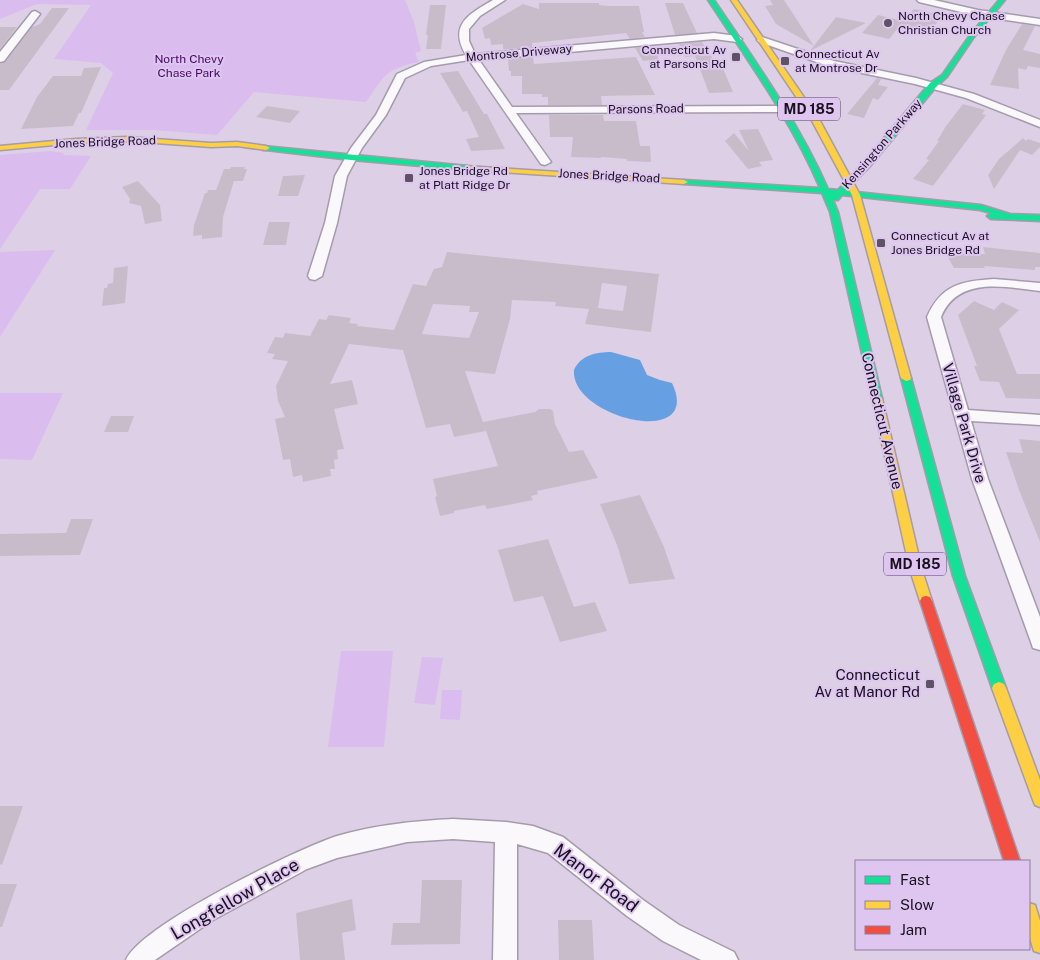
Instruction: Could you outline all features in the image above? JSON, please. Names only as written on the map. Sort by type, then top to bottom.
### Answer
[{"type":"main road","name":"Connecticut Avenue","points":[[711,0],[784,109],[826,191],[836,222],[916,570],[1012,860]]},
{"type":"main road","name":"Connecticut Avenue","points":[[734,0],[807,105],[850,181],[857,200],[959,576],[1040,800]]},
{"type":"main road","name":"Kensington Parkway","points":[[830,203],[933,85],[930,80],[942,66],[955,61],[1002,0]]},
{"type":"main road","name":"Jones Bridge Road","points":[[0,148],[127,139],[176,141],[211,145],[229,150],[349,162],[826,191],[839,193],[857,200],[982,217],[1006,215],[1040,218]]},
{"type":"main road","name":"Jones Bridge Road","points":[[349,162],[433,176],[668,190],[830,203],[857,200]]},
{"type":"main road","points":[[1030,914],[1040,945]]},
{"type":"street","points":[[500,0],[473,17],[465,26],[462,33],[464,42],[472,57],[544,162]]},
{"type":"street","points":[[922,0],[1040,22]]},
{"type":"street","points":[[0,59],[35,14]]},
{"type":"street","name":"Montrose Driveway","points":[[349,162],[381,115],[401,76],[428,64],[472,57],[714,36],[737,39]]},
{"type":"street","points":[[762,40],[832,64],[933,85],[986,101],[1040,124]]},
{"type":"street","name":"Parsons Road","points":[[509,110],[784,109]]},
{"type":"street","points":[[315,276],[331,223],[341,176],[349,162]]},
{"type":"street","name":"Village Park Drive","points":[[1040,287],[988,283],[964,286],[948,294],[937,305],[934,317],[980,479],[1040,642]]},
{"type":"street","points":[[962,414],[1040,420]]},
{"type":"street","name":"Manor Road","points":[[337,847],[407,832],[453,829],[506,832],[533,836],[555,845],[635,908],[671,933],[726,960]]},
{"type":"street","points":[[505,960],[506,832]]},
{"type":"street","name":"Longfellow Place","points":[[138,960],[148,950],[205,912],[300,861],[337,847]]},
{"type":"green space","name":"North Chevy Chase Park","points":[[0,0],[405,0],[414,22],[421,51],[415,53],[419,62],[399,67],[392,71],[382,79],[366,102],[254,92],[217,135],[153,130],[86,130],[113,73],[101,63],[54,59],[91,5],[37,4],[0,19]]},
{"type":"green space","points":[[50,151],[64,153],[63,155],[91,156],[70,189],[40,189],[0,249],[0,155]]},
{"type":"green space","points":[[55,250],[0,337],[0,252]]},
{"type":"green space","points":[[0,393],[63,393],[32,460],[0,459]]},
{"type":"green space","points":[[341,651],[393,651],[384,747],[328,747]]},
{"type":"green space","points":[[422,657],[443,658],[435,705],[414,703]]},
{"type":"green space","points":[[442,690],[462,690],[460,720],[440,719]]},
{"type":"water","points":[[611,352],[640,360],[647,375],[672,383],[677,404],[670,416],[654,421],[634,420],[612,413],[592,402],[578,387],[574,370],[577,365],[590,355]]},
{"type":"building","points":[[770,0],[784,0],[814,46],[776,24],[765,6],[773,5]]},
{"type":"building","points":[[539,3],[599,3],[599,5],[608,6],[639,6],[644,32],[642,32],[645,37],[630,39],[626,33],[532,43],[532,47],[507,49],[503,49],[503,44],[491,45],[490,38],[485,39],[482,28],[523,4],[539,9]]},
{"type":"building","points":[[665,3],[683,3],[697,33],[675,35]]},
{"type":"building","points":[[430,5],[446,5],[441,49],[426,49]]},
{"type":"building","points":[[52,8],[69,8],[9,90],[0,90],[0,64],[5,62],[32,27],[40,24]]},
{"type":"building","name":"North Chevy Chase Christian Church","points":[[914,9],[943,15],[927,35],[898,28],[889,39],[862,33],[878,15],[903,21]]},
{"type":"building","points":[[836,17],[866,23],[810,51]]},
{"type":"building","points":[[1022,24],[1035,26],[1023,50],[1040,54],[1040,68],[1028,66],[1026,70],[1018,68],[1019,89],[990,85],[1006,50]]},
{"type":"building","points":[[0,27],[17,27],[0,49]]},
{"type":"building","points":[[702,42],[713,59],[719,59],[733,92],[709,93],[695,56],[685,57],[679,44]]},
{"type":"building","points":[[651,46],[659,59],[643,61],[635,48]]},
{"type":"building","points":[[533,57],[534,64],[636,57],[655,95],[601,96],[602,105],[548,105],[548,97],[542,97],[542,94],[522,94],[522,76],[511,76],[511,71],[509,71],[508,59]]},
{"type":"building","points":[[101,67],[81,113],[79,113],[73,126],[21,129],[37,97],[53,76],[81,76],[84,68]]},
{"type":"building","points":[[458,71],[484,114],[487,114],[505,149],[471,151],[466,139],[479,137],[467,111],[463,112],[440,73]]},
{"type":"building","points":[[877,78],[881,79],[878,85],[888,87],[878,100],[873,98],[864,118],[847,114]]},
{"type":"building","points":[[963,104],[985,110],[982,114],[986,115],[933,186],[913,179],[929,160],[926,159],[939,141],[937,141],[946,126]]},
{"type":"building","points":[[267,106],[300,111],[290,123],[256,117]]},
{"type":"building","points":[[549,115],[603,115],[604,121],[636,121],[640,146],[650,146],[651,162],[601,157],[571,157],[573,137],[550,137]]},
{"type":"building","points":[[758,129],[773,160],[759,162],[762,166],[748,169],[725,141],[734,133],[749,151],[739,130]]},
{"type":"building","points":[[1023,138],[1026,141],[1028,139],[1040,143],[1040,147],[1032,155],[1020,150],[994,189],[988,175],[999,159]]},
{"type":"building","points":[[231,167],[245,167],[244,169],[247,169],[243,181],[234,181],[223,217],[222,237],[202,239],[202,235],[193,236],[194,225],[205,193],[208,190],[216,190],[224,169],[230,169]]},
{"type":"building","points":[[305,175],[298,196],[278,196],[283,176]]},
{"type":"building","points":[[138,181],[160,205],[162,221],[145,224],[141,206],[129,203],[130,199],[122,187]]},
{"type":"building","points":[[269,222],[290,222],[286,245],[263,245]]},
{"type":"building","points":[[983,247],[1040,253],[1040,267],[1035,267],[1035,270],[984,266],[985,268],[954,268],[946,254],[985,254]]},
{"type":"building","points":[[447,252],[659,274],[651,332],[585,324],[589,309],[555,306],[556,302],[512,300],[510,319],[495,374],[465,371],[486,431],[454,437],[450,424],[426,428],[403,350],[349,344],[330,384],[352,380],[358,404],[334,409],[344,449],[337,450],[338,459],[334,460],[335,469],[330,469],[331,476],[303,482],[302,475],[293,477],[290,459],[283,460],[275,419],[285,417],[278,401],[276,386],[288,361],[272,359],[275,354],[267,353],[275,337],[283,338],[285,333],[310,336],[319,319],[326,320],[329,315],[351,318],[349,323],[358,324],[357,326],[394,330],[413,284],[426,286],[434,269],[442,267]],"holes":[[[602,283],[627,286],[623,311],[598,308]],[[433,304],[470,306],[469,312],[479,312],[469,338],[422,334]]]},
{"type":"building","points":[[128,266],[125,303],[102,306],[104,288],[107,288],[108,284],[113,283],[114,268]]},
{"type":"building","points":[[974,301],[994,310],[1002,302],[1019,310],[999,329],[1017,374],[1040,374],[1040,399],[1006,398],[999,382],[980,381],[974,366],[977,366],[958,315]]},
{"type":"building","points":[[539,409],[550,409],[553,411],[555,424],[569,452],[583,450],[598,478],[537,491],[538,494],[531,496],[533,500],[487,509],[485,505],[454,511],[454,513],[440,516],[433,479],[498,466],[483,422],[535,412]]},
{"type":"building","points":[[111,416],[134,416],[128,432],[104,432]]},
{"type":"building","points":[[1019,439],[1040,441],[1040,542],[1006,452],[1023,453]]},
{"type":"building","points":[[640,495],[664,547],[675,579],[629,584],[617,545],[600,504]]},
{"type":"building","points":[[71,519],[93,519],[80,555],[0,556],[0,534],[66,533]]},
{"type":"building","points":[[548,539],[574,607],[595,602],[607,631],[560,642],[543,596],[514,602],[498,550]]},
{"type":"building","points":[[0,806],[23,806],[2,865],[0,864]]},
{"type":"building","points":[[422,880],[462,880],[460,944],[391,945],[393,923],[420,923]]},
{"type":"building","points":[[0,884],[17,884],[2,927],[0,927]]},
{"type":"building","points":[[352,899],[356,930],[342,933],[345,960],[300,960],[296,913]]},
{"type":"building","points":[[558,920],[592,920],[594,960],[559,960]]},
{"type":"traffic: fast","points":[[711,0],[784,109],[812,161],[834,212],[877,398]]},
{"type":"traffic: fast","points":[[835,198],[867,164],[933,85],[945,76],[972,36],[1002,0]]},
{"type":"traffic: fast","points":[[266,148],[351,158],[468,168]]},
{"type":"traffic: fast","points":[[684,182],[826,191],[981,208],[1006,215]]},
{"type":"traffic: fast","points":[[991,216],[1040,218]]},
{"type":"traffic: fast","points":[[906,378],[959,576],[999,688]]},
{"type":"traffic: slow","points":[[734,0],[815,119],[830,143],[856,195],[906,378]]},
{"type":"traffic: slow","points":[[0,148],[76,141],[127,139],[211,145],[237,144],[266,148]]},
{"type":"traffic: slow","points":[[468,168],[684,182]]},
{"type":"traffic: slow","points":[[877,398],[916,570],[926,601]]},
{"type":"traffic: slow","points":[[999,688],[1040,800]]},
{"type":"traffic: slow","points":[[1030,914],[1040,945]]},
{"type":"traffic: jam","points":[[926,601],[1012,860]]},
{"type":"place","name":"North Chevy Chase Christian Church","points":[[888,23]]},
{"type":"place","name":"Connecticut Av at Parsons Rd","points":[[736,57]]},
{"type":"place","name":"Connecticut Av at Montrose Dr","points":[[785,61]]},
{"type":"place","name":"Jones Bridge Rd at Platt Ridge Dr","points":[[409,178]]},
{"type":"place","name":"Connecticut Av at Jones Bridge Rd","points":[[881,243]]},
{"type":"place","name":"Connecticut Av at Manor Rd","points":[[930,684]]}]
